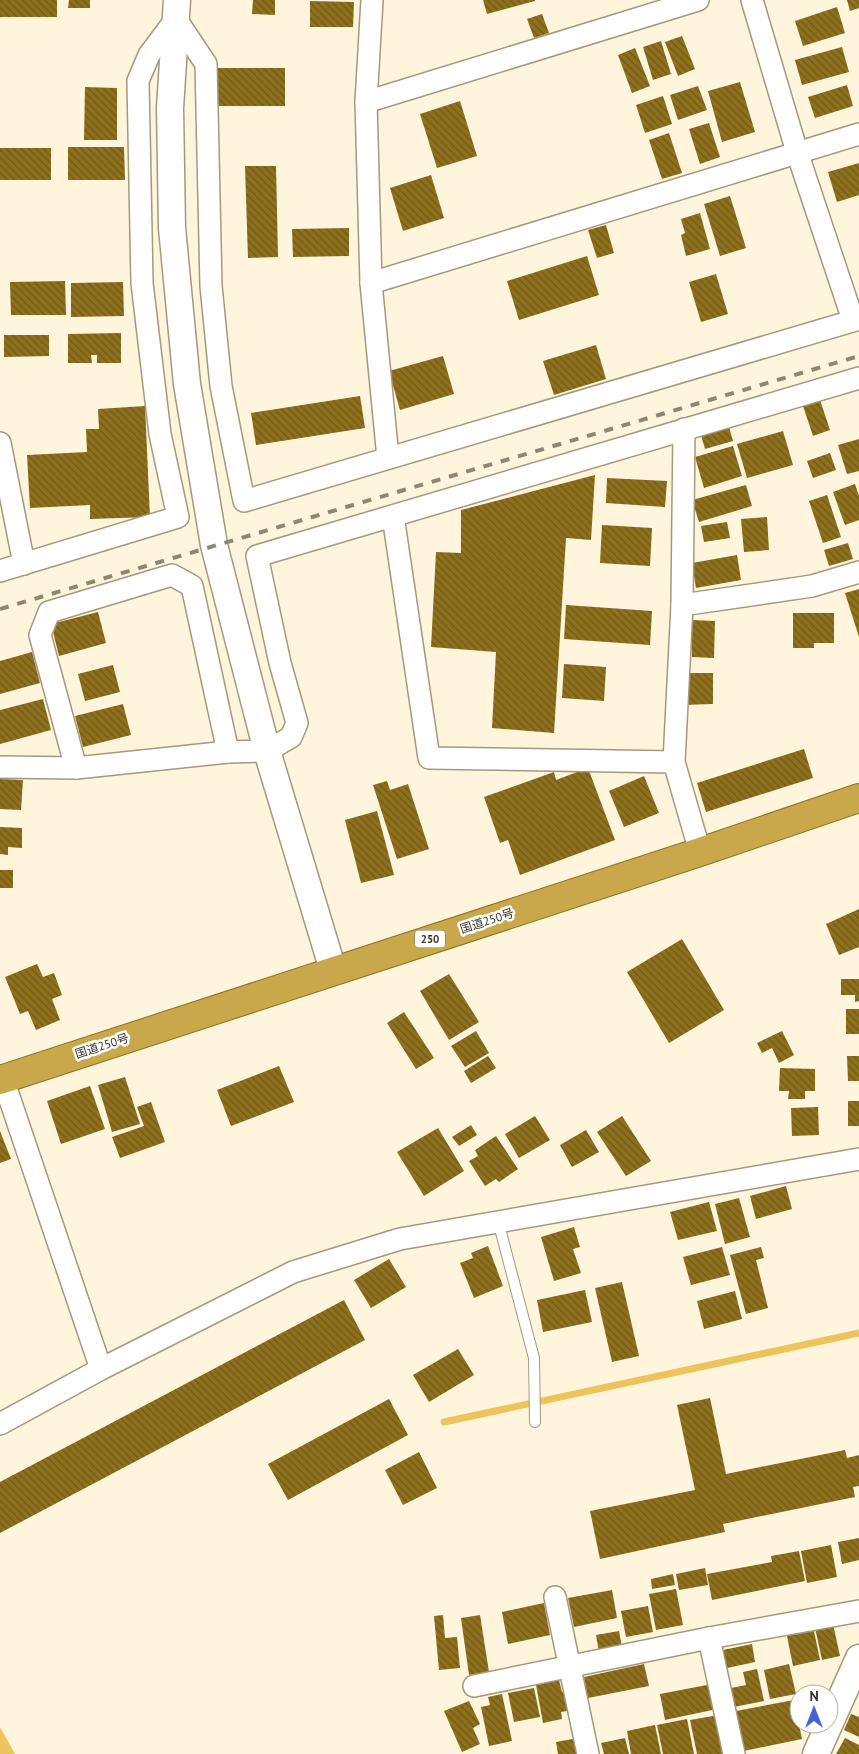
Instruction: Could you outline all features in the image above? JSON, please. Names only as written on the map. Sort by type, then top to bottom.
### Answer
[{"type":"highway","name":"国道250号","points":[[1,1079],[700,852],[859,798]]},
{"type":"street","points":[[372,0],[366,102],[370,283],[388,458]]},
{"type":"street","points":[[366,102],[698,0]]},
{"type":"street","points":[[176,10],[206,64],[210,286],[221,386],[244,501],[856,320],[798,152],[752,0]]},
{"type":"street","points":[[0,570],[178,517],[160,434],[142,283],[138,81],[149,55],[176,10]]},
{"type":"street","points":[[176,10],[170,108],[172,228],[187,384],[214,545],[267,751],[333,970]]},
{"type":"street","points":[[370,283],[859,134]]},
{"type":"street","points":[[0,766],[76,768],[228,752],[267,751],[291,737],[297,723],[280,662],[257,556],[859,378]]},
{"type":"street","points":[[684,429],[682,605],[674,762],[700,852]]},
{"type":"street","points":[[0,443],[24,564]]},
{"type":"street","points":[[393,516],[429,758],[674,762]]},
{"type":"street","points":[[682,605],[812,586],[859,572]]},
{"type":"street","points":[[76,768],[40,635],[49,612],[172,575],[192,586],[228,752]]},
{"type":"street","points":[[1,1079],[101,1369]]},
{"type":"street","points":[[0,1424],[101,1369],[293,1272],[400,1238],[859,1159]]},
{"type":"street","points":[[555,1597],[588,1754]]},
{"type":"street","points":[[474,1686],[709,1638],[859,1611]]},
{"type":"street","points":[[709,1638],[734,1754]]},
{"type":"street","points":[[816,1754],[859,1658]]},
{"type":"lane","points":[[498,1222],[534,1358],[535,1422]]},
{"type":"shaded area","points":[[0,1727],[15,1754],[0,1754]]},
{"type":"building","points":[[0,0],[57,0],[57,17],[0,17]]},
{"type":"building","points":[[69,0],[90,0],[90,8],[68,8]]},
{"type":"building","points":[[253,0],[275,0],[275,15],[252,14]]},
{"type":"building","points":[[483,0],[535,0],[535,1],[487,14]]},
{"type":"building","points":[[847,0],[859,0],[859,8],[850,11]]},
{"type":"building","points":[[310,1],[354,2],[353,27],[310,27]]},
{"type":"building","points":[[837,7],[845,33],[803,46],[795,21]]},
{"type":"building","points":[[542,14],[549,33],[534,38],[527,19]]},
{"type":"building","points":[[682,36],[695,69],[678,76],[665,42]]},
{"type":"building","points":[[661,41],[671,74],[653,80],[643,47]]},
{"type":"building","points":[[842,47],[849,72],[802,85],[795,60]]},
{"type":"building","points":[[635,48],[650,86],[632,93],[618,55]]},
{"type":"building","points":[[216,68],[285,68],[285,106],[216,106]]},
{"type":"building","points":[[740,82],[755,132],[722,142],[708,91]]},
{"type":"building","points":[[847,85],[853,106],[815,118],[808,97]]},
{"type":"building","points":[[698,86],[707,110],[678,120],[670,95]]},
{"type":"building","points":[[85,87],[117,88],[117,140],[84,140]]},
{"type":"building","points":[[663,96],[672,124],[645,133],[636,105]]},
{"type":"building","points":[[460,101],[477,156],[437,168],[420,114]]},
{"type":"building","points":[[709,123],[720,157],[700,164],[689,129]]},
{"type":"building","points":[[669,133],[682,173],[662,179],[649,140]]},
{"type":"building","points":[[68,147],[124,147],[125,180],[68,180]]},
{"type":"building","points":[[0,148],[51,148],[51,180],[0,180]]},
{"type":"building","points":[[859,163],[859,195],[837,202],[828,172]]},
{"type":"building","points":[[245,166],[276,166],[278,257],[248,258]]},
{"type":"building","points":[[431,175],[444,218],[403,231],[390,188]]},
{"type":"building","points":[[730,196],[746,248],[720,256],[704,204]]},
{"type":"building","points":[[700,213],[710,249],[686,256],[681,235],[685,233],[681,219]]},
{"type":"building","points":[[606,225],[614,253],[597,258],[588,230]]},
{"type":"building","points":[[349,228],[349,256],[293,257],[292,229]]},
{"type":"building","points":[[587,256],[599,295],[519,320],[507,281]]},
{"type":"building","points":[[716,274],[728,314],[701,322],[689,282]]},
{"type":"building","points":[[65,281],[66,315],[11,315],[10,282]]},
{"type":"building","points":[[123,282],[124,316],[71,317],[71,283]]},
{"type":"building","points":[[121,333],[121,363],[97,363],[97,355],[91,355],[92,363],[68,363],[68,334]]},
{"type":"building","points":[[4,335],[49,335],[49,356],[4,357]]},
{"type":"building","points":[[596,345],[606,379],[554,395],[543,361]]},
{"type":"building","points":[[443,356],[454,394],[400,410],[389,371]]},
{"type":"building","points":[[360,396],[365,428],[256,445],[251,413]]},
{"type":"building","points":[[820,400],[830,430],[813,436],[803,406]]},
{"type":"building","points":[[145,406],[150,517],[90,519],[90,505],[30,508],[27,455],[87,452],[86,429],[99,429],[98,409]]},
{"type":"building","points":[[729,427],[733,441],[705,449],[701,435]]},
{"type":"building","points":[[783,431],[793,465],[747,478],[737,444]]},
{"type":"building","points":[[859,439],[859,471],[847,474],[838,445]]},
{"type":"building","points":[[733,446],[742,476],[704,488],[695,457]]},
{"type":"building","points":[[830,453],[836,470],[813,478],[807,461]]},
{"type":"building","points":[[595,475],[591,540],[566,538],[554,733],[492,728],[496,652],[431,647],[436,552],[461,553],[461,510]]},
{"type":"building","points":[[607,478],[667,481],[665,507],[606,503]]},
{"type":"building","points":[[855,484],[859,496],[859,520],[845,525],[833,492]]},
{"type":"building","points":[[746,485],[752,506],[699,522],[692,500]]},
{"type":"building","points":[[827,495],[841,537],[823,543],[809,501]]},
{"type":"building","points":[[767,517],[769,550],[744,552],[741,519]]},
{"type":"building","points":[[727,522],[730,538],[704,542],[701,526]]},
{"type":"building","points":[[602,525],[652,528],[650,566],[600,563]]},
{"type":"building","points":[[848,543],[853,559],[829,566],[824,550]]},
{"type":"building","points":[[737,555],[741,580],[696,588],[692,563]]},
{"type":"building","points":[[859,589],[859,637],[845,593]]},
{"type":"building","points":[[566,605],[652,611],[650,645],[564,639]]},
{"type":"building","points":[[98,612],[106,643],[59,656],[51,624]]},
{"type":"building","points":[[793,613],[834,613],[834,643],[814,643],[814,648],[793,648]]},
{"type":"building","points":[[692,620],[715,621],[714,658],[692,657]]},
{"type":"building","points":[[32,652],[40,683],[0,694],[0,661]]},
{"type":"building","points":[[564,664],[606,667],[604,701],[562,698]]},
{"type":"building","points":[[113,665],[120,692],[85,701],[78,674]]},
{"type":"building","points":[[683,673],[713,673],[713,704],[683,705]]},
{"type":"building","points":[[43,699],[51,730],[0,744],[0,710]]},
{"type":"building","points":[[123,704],[131,735],[83,747],[75,716]]},
{"type":"building","points":[[804,749],[813,778],[706,812],[697,783]]},
{"type":"building","points":[[588,768],[615,840],[520,875],[508,840],[500,843],[484,797],[554,772],[556,780]]},
{"type":"building","points":[[644,776],[659,813],[624,827],[609,791]]},
{"type":"building","points":[[0,779],[23,780],[21,810],[0,809]]},
{"type":"building","points":[[387,781],[390,790],[408,784],[429,849],[397,859],[373,785]]},
{"type":"building","points":[[377,811],[394,875],[361,883],[345,820]]},
{"type":"building","points":[[0,827],[22,828],[22,848],[8,847],[8,855],[0,854]]},
{"type":"building","points":[[0,870],[13,870],[13,888],[0,888]]},
{"type":"building","points":[[859,909],[859,947],[839,955],[826,924]]},
{"type":"building","points":[[682,939],[724,1010],[669,1043],[627,972]]},
{"type":"building","points":[[37,964],[43,977],[54,973],[62,995],[52,999],[60,1020],[36,1030],[28,1011],[20,1014],[5,977]]},
{"type":"building","points":[[449,974],[479,1022],[449,1040],[420,991]]},
{"type":"building","points":[[841,979],[859,979],[859,1001],[855,1002],[855,995],[841,995]]},
{"type":"building","points":[[846,1009],[859,1009],[859,1034],[846,1034]]},
{"type":"building","points":[[404,1012],[434,1058],[416,1069],[387,1023]]},
{"type":"building","points":[[476,1031],[489,1053],[465,1067],[451,1046]]},
{"type":"building","points":[[782,1031],[794,1055],[779,1063],[772,1048],[762,1053],[757,1043]]},
{"type":"building","points":[[488,1056],[496,1068],[471,1083],[464,1071]]},
{"type":"building","points":[[847,1056],[859,1056],[859,1081],[848,1081]]},
{"type":"building","points":[[279,1066],[294,1102],[231,1126],[217,1090]]},
{"type":"building","points":[[780,1068],[815,1069],[815,1091],[805,1091],[805,1099],[788,1099],[789,1091],[779,1091]]},
{"type":"building","points":[[125,1077],[140,1124],[112,1132],[98,1085]]},
{"type":"building","points":[[90,1086],[105,1129],[61,1144],[47,1101]]},
{"type":"building","points":[[848,1101],[859,1101],[859,1126],[848,1126]]},
{"type":"building","points":[[151,1102],[165,1142],[120,1158],[112,1137],[144,1126],[137,1107]]},
{"type":"building","points":[[818,1107],[819,1135],[792,1136],[791,1108]]},
{"type":"building","points":[[535,1116],[550,1140],[519,1158],[505,1134]]},
{"type":"building","points":[[622,1116],[651,1161],[626,1176],[597,1132]]},
{"type":"building","points":[[471,1125],[477,1135],[459,1146],[452,1137]]},
{"type":"building","points":[[438,1128],[464,1171],[424,1196],[397,1152]]},
{"type":"building","points":[[586,1130],[599,1152],[572,1167],[560,1145]]},
{"type":"building","points":[[0,1131],[11,1159],[0,1163]]},
{"type":"building","points":[[496,1136],[518,1169],[499,1182],[496,1179],[485,1186],[469,1161],[478,1156],[475,1150]]},
{"type":"building","points":[[786,1186],[792,1209],[756,1219],[750,1196]]},
{"type":"building","points":[[739,1198],[750,1237],[725,1244],[715,1204]]},
{"type":"building","points":[[709,1202],[717,1231],[678,1240],[670,1212]]},
{"type":"building","points":[[574,1227],[580,1247],[573,1249],[581,1273],[554,1281],[541,1237]]},
{"type":"building","points":[[488,1246],[503,1286],[474,1298],[460,1263],[473,1258],[471,1253]]},
{"type":"building","points":[[722,1247],[730,1275],[691,1285],[683,1257]]},
{"type":"building","points":[[761,1247],[764,1258],[756,1260],[768,1308],[746,1314],[730,1255]]},
{"type":"building","points":[[389,1259],[406,1287],[371,1308],[354,1280]]},
{"type":"building","points":[[622,1282],[639,1356],[612,1362],[595,1288]]},
{"type":"building","points":[[585,1290],[592,1322],[543,1332],[537,1300]]},
{"type":"building","points":[[735,1291],[742,1319],[704,1329],[697,1301]]},
{"type":"building","points":[[344,1300],[365,1340],[0,1533],[0,1482]]},
{"type":"building","points":[[458,1349],[474,1375],[429,1402],[413,1375]]},
{"type":"building","points":[[710,1398],[726,1474],[845,1450],[847,1458],[859,1455],[859,1486],[853,1487],[855,1497],[723,1524],[725,1532],[600,1559],[590,1511],[695,1490],[677,1405]]},
{"type":"building","points":[[389,1399],[408,1435],[288,1500],[268,1464]]},
{"type":"building","points":[[419,1452],[437,1488],[403,1505],[385,1470]]},
{"type":"building","points":[[859,1538],[859,1560],[842,1564],[838,1542]]},
{"type":"building","points":[[831,1545],[837,1577],[807,1583],[801,1551]]},
{"type":"building","points":[[799,1551],[805,1581],[712,1600],[707,1574],[772,1562],[771,1556]]},
{"type":"building","points":[[705,1568],[708,1585],[679,1590],[676,1574]]},
{"type":"building","points":[[673,1574],[675,1585],[652,1589],[651,1579]]},
{"type":"building","points":[[676,1589],[683,1625],[656,1630],[649,1594]]},
{"type":"building","points":[[612,1590],[617,1618],[574,1627],[568,1598]]},
{"type":"building","points":[[544,1603],[550,1635],[508,1644],[502,1612]]},
{"type":"building","points":[[648,1606],[653,1632],[626,1637],[621,1611]]},
{"type":"building","points":[[443,1615],[445,1638],[457,1637],[460,1668],[439,1670],[434,1616]]},
{"type":"building","points":[[480,1615],[489,1672],[469,1675],[461,1618]]},
{"type":"building","points":[[833,1624],[840,1656],[822,1660],[815,1628]]},
{"type":"building","points":[[619,1631],[622,1647],[599,1652],[596,1635]]},
{"type":"building","points":[[814,1631],[820,1660],[793,1666],[787,1636]]},
{"type":"building","points":[[752,1644],[755,1662],[727,1668],[723,1650]]},
{"type":"building","points":[[644,1664],[649,1686],[588,1698],[584,1677]]},
{"type":"building","points":[[789,1664],[794,1684],[789,1684],[789,1695],[770,1699],[764,1670]]},
{"type":"building","points":[[757,1669],[764,1701],[734,1707],[731,1688],[746,1685],[743,1672]]},
{"type":"building","points":[[559,1680],[562,1692],[570,1690],[573,1710],[561,1712],[562,1719],[543,1723],[536,1685]]},
{"type":"building","points":[[712,1684],[717,1709],[665,1720],[660,1694]]},
{"type":"building","points":[[534,1688],[540,1717],[514,1722],[508,1693]]},
{"type":"building","points":[[502,1694],[512,1741],[489,1746],[481,1707],[490,1705],[488,1697]]},
{"type":"building","points":[[469,1701],[480,1724],[473,1728],[480,1744],[462,1752],[444,1711]]},
{"type":"building","points":[[789,1701],[789,1734],[801,1734],[802,1739],[744,1751],[736,1711]]},
{"type":"building","points":[[851,1714],[859,1717],[859,1737],[844,1730]]},
{"type":"building","points":[[719,1715],[727,1754],[697,1754],[690,1720]]},
{"type":"building","points":[[687,1719],[694,1754],[663,1754],[657,1725]]},
{"type":"building","points":[[655,1725],[661,1754],[631,1754],[627,1731]]},
{"type":"building","points":[[578,1738],[577,1754],[558,1754],[556,1742]]},
{"type":"building","points":[[625,1738],[629,1754],[604,1754],[601,1743]]},
{"type":"building","points":[[845,1738],[859,1745],[859,1754],[836,1754]]},
{"type":"waterway","points":[[444,1422],[859,1333]]},
{"type":"railway","points":[[0,609],[859,356]]}]
